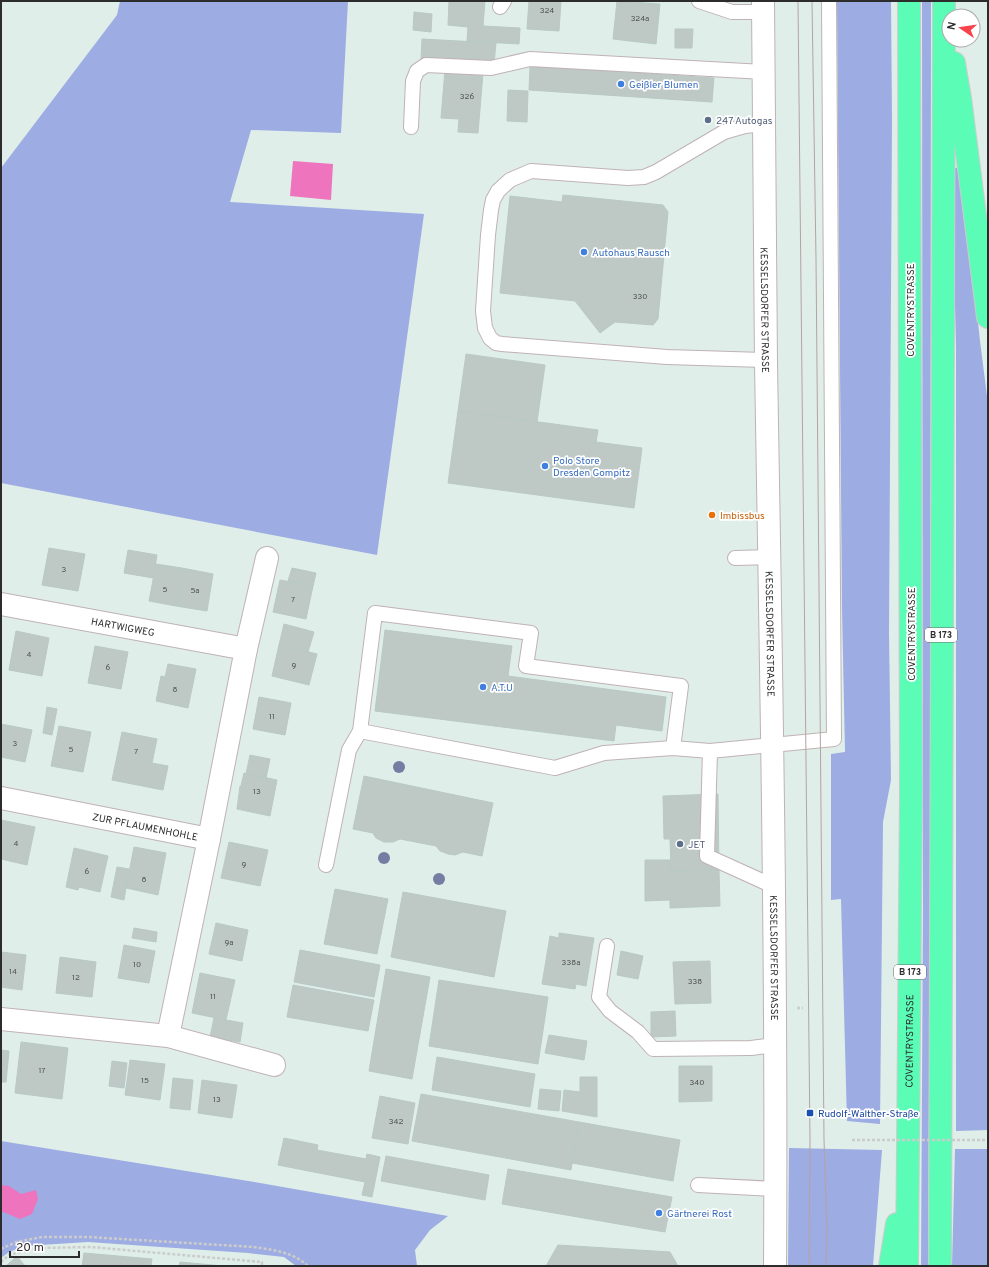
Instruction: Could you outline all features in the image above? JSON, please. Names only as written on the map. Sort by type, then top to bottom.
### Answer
[{"type":"highway","name":"COVENTRYSTRASSE","points":[[908,1266],[911,799],[910,1]]},
{"type":"highway","name":"B 173","points":[[940,1266],[944,3]]},
{"type":"highway","points":[[951,48],[960,98],[988,317]]},
{"type":"highway","points":[[890,1266],[908,1152]]},
{"type":"street","name":"KESSELSDORFER STRASSE","points":[[763,6],[775,1046],[775,1266]]},
{"type":"street","points":[[209,839],[246,649],[267,558]]},
{"type":"street","name":"HARTWIGWEG","points":[[1,604],[246,649]]},
{"type":"street","name":"ZUR PFLAUMENHOHLE","points":[[1,798],[209,839],[168,1036]]},
{"type":"street","points":[[1,1019],[168,1036],[274,1065]]},
{"type":"lane","points":[[699,1],[732,12],[763,6]]},
{"type":"lane","points":[[360,731],[555,768],[604,753],[673,748],[710,751],[834,739],[829,1]]},
{"type":"lane","points":[[411,127],[413,81],[417,70],[426,65],[491,68],[530,59],[764,72]]},
{"type":"lane","points":[[765,124],[745,126],[724,132],[668,166],[644,177],[628,178],[531,171],[520,174],[510,180],[498,191],[493,200],[488,235],[483,311],[485,328],[490,338],[496,343],[668,357],[766,360]]},
{"type":"lane","points":[[735,558],[770,557]]},
{"type":"lane","points":[[326,865],[349,750],[360,731],[375,613],[530,633],[526,666],[681,686],[673,748]]},
{"type":"lane","points":[[710,751],[707,856],[773,886]]},
{"type":"lane","points":[[606,946],[599,997],[610,1011],[638,1032],[653,1049],[751,1048],[775,1046]]},
{"type":"lane","points":[[698,1186],[776,1189]]},
{"type":"path","points":[[852,1140],[988,1140]]},
{"type":"path","points":[[1,1249],[16,1242],[42,1237],[88,1237],[262,1248],[277,1250],[295,1257],[300,1259],[308,1266]]},
{"type":"path","points":[[1,1262],[9,1256],[20,1252],[40,1248],[91,1247],[262,1262],[262,1266]]},
{"type":"shaded area","points":[[120,1],[348,1],[341,133],[251,130],[230,202],[424,214],[377,555],[1,483],[1,168],[117,15]]},
{"type":"shaded area","points":[[837,1],[891,1],[892,119],[889,633],[891,780],[883,822],[880,1124],[847,1121],[841,899],[831,900],[831,754],[845,752],[842,609]]},
{"type":"shaded area","points":[[922,1],[931,1],[928,1266],[921,1266],[923,907]]},
{"type":"shaded area","points":[[293,161],[333,164],[331,200],[290,196]]},
{"type":"shaded area","points":[[962,167],[988,404],[988,1130],[956,1131],[956,348],[954,260],[955,168]]},
{"type":"shaded area","points":[[1,1141],[260,1183],[448,1216],[430,1230],[415,1250],[417,1266],[296,1266],[284,1257],[248,1253],[88,1242],[25,1246],[9,1252],[1,1258]]},
{"type":"shaded area","points":[[789,1148],[882,1150],[873,1266],[788,1266]]},
{"type":"shaded area","points":[[955,1149],[988,1149],[988,1266],[952,1266]]},
{"type":"shaded area","points":[[1,1185],[9,1186],[21,1194],[36,1190],[38,1199],[32,1214],[20,1219],[1,1211]]},
{"type":"building","points":[[449,1],[485,1],[483,26],[520,28],[519,44],[467,41],[468,27],[448,25]]},
{"type":"building","points":[[529,1],[561,1],[559,31],[527,29]]},
{"type":"building","points":[[617,1],[660,4],[656,44],[613,39]]},
{"type":"building","points":[[414,12],[432,14],[431,32],[413,30]]},
{"type":"building","points":[[675,29],[693,29],[692,48],[675,48]]},
{"type":"building","points":[[422,39],[496,43],[494,64],[421,60]]},
{"type":"building","name":"Geißler Blumen","points":[[530,66],[714,78],[712,102],[529,90]]},
{"type":"building","points":[[445,70],[483,73],[478,133],[458,132],[459,119],[441,118]]},
{"type":"building","points":[[508,90],[528,91],[527,122],[507,121]]},
{"type":"building","name":"Autohaus Rausch","points":[[563,195],[663,205],[668,212],[658,319],[653,325],[615,322],[600,333],[575,301],[500,293],[510,196],[562,202]]},
{"type":"building","points":[[466,354],[545,365],[537,422],[458,411]]},
{"type":"building","name":"Polo Store Dresden Gompitz","points":[[458,411],[598,430],[596,442],[642,448],[634,508],[448,483]]},
{"type":"building","points":[[49,548],[85,554],[78,591],[42,585]]},
{"type":"building","points":[[128,550],[157,555],[153,578],[124,573]]},
{"type":"building","points":[[156,564],[182,568],[176,606],[149,601]]},
{"type":"building","points":[[182,568],[213,574],[207,611],[176,606]]},
{"type":"building","points":[[292,568],[316,573],[313,586],[288,581]]},
{"type":"building","points":[[280,580],[313,586],[306,619],[273,612]]},
{"type":"building","points":[[284,624],[314,632],[308,652],[279,645]]},
{"type":"building","name":"A.T.U","points":[[385,630],[512,646],[508,676],[666,697],[662,731],[616,725],[614,741],[375,711]]},
{"type":"building","points":[[16,631],[49,638],[42,676],[9,670]]},
{"type":"building","points":[[279,645],[317,654],[309,685],[272,676]]},
{"type":"building","points":[[95,646],[128,652],[121,689],[88,683]]},
{"type":"building","points":[[168,664],[196,669],[188,708],[156,701],[161,676],[165,677]]},
{"type":"building","points":[[259,697],[291,703],[285,735],[253,729]]},
{"type":"building","points":[[47,707],[57,709],[52,735],[43,733]]},
{"type":"building","points":[[1,724],[32,730],[25,762],[1,757]]},
{"type":"building","points":[[59,726],[91,732],[83,772],[51,766]]},
{"type":"building","points":[[122,732],[157,739],[152,763],[168,766],[163,790],[112,780]]},
{"type":"building","points":[[250,755],[270,759],[266,778],[246,774]]},
{"type":"building","points":[[244,773],[277,780],[270,816],[237,809],[240,786]]},
{"type":"building","points":[[364,776],[493,803],[482,856],[463,852],[455,855],[448,854],[440,851],[436,846],[400,839],[393,842],[384,842],[376,838],[373,833],[353,829]]},
{"type":"building","points":[[718,794],[719,870],[671,871],[670,839],[664,839],[663,796]]},
{"type":"building","points":[[1,820],[35,827],[27,865],[1,859]]},
{"type":"building","points":[[229,842],[268,850],[260,886],[221,878]]},
{"type":"building","points":[[134,847],[166,853],[158,895],[126,888]]},
{"type":"building","points":[[74,848],[108,856],[100,892],[79,887],[78,890],[66,887]]},
{"type":"building","points":[[645,860],[670,860],[671,871],[719,870],[720,906],[670,908],[670,900],[645,901]]},
{"type":"building","points":[[117,867],[129,869],[124,900],[111,897]]},
{"type":"building","points":[[335,889],[388,899],[377,954],[324,944]]},
{"type":"building","points":[[403,892],[506,911],[494,977],[391,957]]},
{"type":"building","points":[[216,923],[248,930],[242,961],[209,954]]},
{"type":"building","points":[[134,928],[157,932],[156,942],[132,938]]},
{"type":"building","points":[[559,933],[594,938],[586,986],[576,984],[575,989],[542,984],[550,936],[559,938]]},
{"type":"building","points":[[124,945],[155,951],[149,983],[118,978]]},
{"type":"building","points":[[300,950],[380,965],[374,997],[294,982]]},
{"type":"building","points":[[621,951],[643,956],[638,979],[617,975]]},
{"type":"building","points":[[1,952],[26,955],[22,990],[1,987]]},
{"type":"building","points":[[60,957],[96,962],[92,997],[56,993]]},
{"type":"building","points":[[710,961],[711,1003],[675,1004],[673,962]]},
{"type":"building","points":[[386,969],[430,977],[412,1079],[369,1071]]},
{"type":"building","points":[[200,973],[235,980],[226,1020],[192,1013]]},
{"type":"building","points":[[439,980],[548,997],[538,1064],[429,1046]]},
{"type":"building","points":[[293,985],[374,1000],[368,1031],[287,1017]]},
{"type":"building","points":[[675,1011],[676,1036],[651,1037],[651,1012]]},
{"type":"building","points":[[214,1018],[243,1023],[240,1042],[210,1037]]},
{"type":"building","points":[[549,1035],[587,1041],[584,1060],[545,1053]]},
{"type":"building","points":[[21,1042],[68,1048],[62,1099],[15,1093]]},
{"type":"building","points":[[1,1050],[9,1051],[6,1082],[1,1082]]},
{"type":"building","points":[[437,1057],[535,1074],[530,1107],[432,1090]]},
{"type":"building","points":[[130,1060],[165,1064],[160,1100],[125,1095]]},
{"type":"building","points":[[112,1061],[127,1063],[124,1088],[109,1086]]},
{"type":"building","points":[[679,1066],[712,1066],[712,1101],[679,1102]]},
{"type":"building","points":[[580,1077],[597,1077],[597,1117],[562,1111],[564,1090],[580,1092]]},
{"type":"building","points":[[173,1078],[193,1080],[190,1110],[170,1108]]},
{"type":"building","points":[[202,1080],[237,1085],[232,1118],[198,1113]]},
{"type":"building","points":[[540,1089],[561,1091],[559,1111],[538,1109]]},
{"type":"building","points":[[421,1094],[579,1122],[571,1170],[412,1141]]},
{"type":"building","points":[[380,1096],[415,1103],[408,1144],[372,1138]]},
{"type":"building","points":[[579,1122],[680,1140],[673,1181],[572,1163]]},
{"type":"building","points":[[284,1138],[318,1145],[317,1150],[366,1159],[367,1154],[380,1157],[372,1197],[362,1195],[365,1182],[278,1165]]},
{"type":"building","points":[[386,1156],[489,1175],[485,1200],[381,1181]]},
{"type":"building","points":[[508,1169],[672,1197],[665,1232],[502,1204]]},
{"type":"building","points":[[558,1245],[670,1252],[678,1266],[546,1266]]},
{"type":"building","points":[[84,1253],[152,1259],[151,1266],[82,1266]]},
{"type":"building","points":[[17,1256],[25,1266],[6,1266]]},
{"type":"building","points":[[180,1262],[223,1266],[179,1266]]},
{"type":"tram line","points":[[798,1],[810,1140],[809,1266]]},
{"type":"tram line","points":[[812,1],[816,259],[824,1140],[827,1231],[826,1266]]},
{"type":"place","name":"Geißler Blumen","points":[[621,84]]},
{"type":"place","name":"247 Autogas","points":[[708,120]]},
{"type":"place","name":"Autohaus Rausch","points":[[584,252]]},
{"type":"place","name":"Polo Store Dresden Gompitz","points":[[545,466]]},
{"type":"place","name":"Imbissbus","points":[[712,515]]},
{"type":"place","name":"A.T.U","points":[[483,687]]},
{"type":"place","name":"JET","points":[[680,844]]},
{"type":"place","name":"Rudolf-Walther-Straße","points":[[810,1113]]},
{"type":"place","name":"Gärtnerei Rost","points":[[659,1213]]}]
